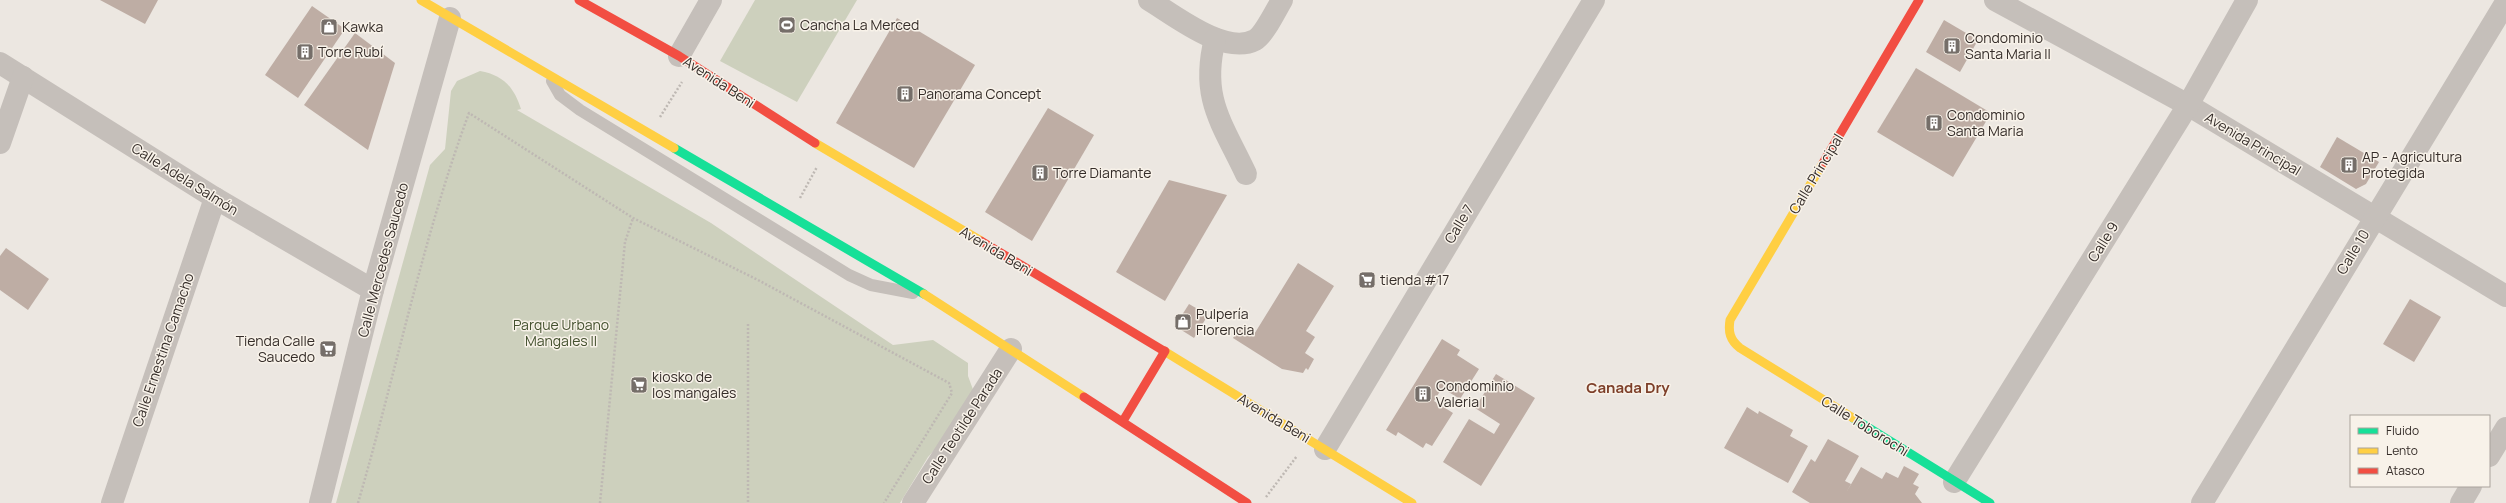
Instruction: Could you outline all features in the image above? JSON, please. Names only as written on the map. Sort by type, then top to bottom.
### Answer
[{"type":"street","points":[[421,0],[924,294],[1123,421],[1247,503]]},
{"type":"street","name":"Avenida Beni","points":[[579,0],[679,56],[827,150],[1165,351],[1412,503]]},
{"type":"street","points":[[1149,0],[1215,39],[1243,43],[1255,40],[1262,34],[1282,0]]},
{"type":"street","name":"Calle 7","points":[[1317,444],[1594,0]]},
{"type":"street","name":"Calle Principal","points":[[1740,348],[1731,340],[1728,332],[1730,320],[1920,0]]},
{"type":"street","name":"Avenida Principal","points":[[1995,0],[2188,105],[2506,296]]},
{"type":"street","name":"Calle 9","points":[[1954,482],[2188,105],[2247,0]]},
{"type":"street","name":"Calle 10","points":[[2202,503],[2506,2]]},
{"type":"street","points":[[679,56],[704,4]]},
{"type":"street","name":"Calle Mercedes Saucedo","points":[[320,503],[373,290],[450,18]]},
{"type":"street","points":[[1215,39],[1210,59],[1210,95],[1246,174]]},
{"type":"street","name":"Calle Adela Salmón","points":[[0,63],[215,198],[373,290]]},
{"type":"street","points":[[0,143],[23,77]]},
{"type":"street","name":"Calle Ernestina Camacho","points":[[112,503],[215,198]]},
{"type":"street","name":"Calle Toborochi","points":[[1740,348],[1990,503]]},
{"type":"street","name":"Calle Teotilde Parada","points":[[913,503],[1011,349]]},
{"type":"street","points":[[1123,421],[1165,351]]},
{"type":"street","points":[[2490,454],[2506,428]]},
{"type":"street","points":[[2461,503],[2470,487]]},
{"type":"lane","points":[[548,75],[560,95],[580,110],[827,264],[871,285],[924,294]]},
{"type":"path","points":[[657,121],[684,79]]},
{"type":"path","points":[[358,503],[416,291],[435,212],[469,113],[633,218],[758,280],[949,383],[952,393],[884,503]]},
{"type":"path","points":[[797,203],[817,167]]},
{"type":"path","points":[[600,503],[625,242],[633,218]]},
{"type":"path","points":[[748,324],[748,503]]},
{"type":"path","points":[[1262,503],[1317,444]]},
{"type":"green space","points":[[755,0],[857,0],[797,102],[720,61]]},
{"type":"green space","name":"Parque Urbano Mangales II","points":[[480,71],[501,79],[511,88],[521,109],[517,110],[711,223],[893,345],[933,340],[968,363],[968,376],[978,403],[928,457],[900,503],[336,503],[430,165],[445,149],[451,91],[457,81]]},
{"type":"building","points":[[100,0],[158,0],[145,24]]},
{"type":"building","name":"Torre Rubí","points":[[312,6],[345,29],[298,98],[265,75]]},
{"type":"building","name":"Panorama Concept","points":[[897,18],[975,65],[914,168],[836,123]]},
{"type":"building","name":"Condominio Santa Maria II","points":[[1944,20],[1978,40],[1960,72],[1926,52]]},
{"type":"building","points":[[355,33],[395,63],[368,150],[304,105]]},
{"type":"building","name":"Condominio Santa Maria","points":[[1916,68],[1991,113],[1953,177],[1877,132]]},
{"type":"building","name":"Torre Diamante","points":[[1048,108],[1094,135],[1032,241],[985,212]]},
{"type":"building","name":"AP - Agricultura Protegida","points":[[2337,137],[2379,162],[2366,184],[2356,189],[2320,167]]},
{"type":"building","points":[[1169,180],[1227,195],[1165,301],[1116,272]]},
{"type":"building","points":[[6,248],[49,279],[28,310],[0,290],[0,256]]},
{"type":"building","points":[[1298,263],[1334,286],[1306,331],[1315,337],[1305,353],[1314,359],[1308,370],[1306,368],[1303,373],[1282,369],[1233,338],[1240,327],[1253,336]]},
{"type":"building","points":[[2410,299],[2441,317],[2414,362],[2383,344]]},
{"type":"building","points":[[1189,304],[1208,315],[1194,338],[1175,326]]},
{"type":"building","name":"Condominio Valeria I","points":[[1442,339],[1460,350],[1457,355],[1479,369],[1460,399],[1442,388],[1434,401],[1453,413],[1432,446],[1426,443],[1423,448],[1398,432],[1396,436],[1386,430]]},
{"type":"building","name":"Condominio Valeria I","points":[[1496,374],[1535,398],[1481,486],[1443,462],[1469,419],[1494,434],[1500,424],[1475,408]]},
{"type":"building","points":[[1747,407],[1758,414],[1759,411],[1793,430],[1790,436],[1808,446],[1788,483],[1724,448]]},
{"type":"building","points":[[1828,439],[1859,456],[1845,481],[1851,484],[1846,493],[1861,467],[1882,479],[1886,472],[1898,478],[1904,466],[1919,474],[1913,484],[1919,487],[1915,494],[1922,503],[1810,503],[1792,492],[1811,459],[1815,462]]},
{"type":"traffic: fast","points":[[674,148],[924,294]]},
{"type":"traffic: fast","points":[[1853,418],[1990,503]]},
{"type":"traffic: slow","points":[[421,0],[674,148]]},
{"type":"traffic: slow","points":[[815,143],[981,241]]},
{"type":"traffic: slow","points":[[1823,163],[1730,320],[1729,328],[1732,339],[1740,348],[1853,418]]},
{"type":"traffic: slow","points":[[924,294],[1084,397]]},
{"type":"traffic: slow","points":[[1164,351],[1412,503]]},
{"type":"traffic: jam","points":[[579,0],[679,56],[815,143]]},
{"type":"traffic: jam","points":[[1823,163],[1919,0]]},
{"type":"traffic: jam","points":[[981,241],[1164,351]]},
{"type":"traffic: jam","points":[[1123,421],[1165,351]]},
{"type":"traffic: jam","points":[[1084,397],[1247,503]]},
{"type":"place","name":"Cancha La Merced","points":[[787,25]]},
{"type":"place","name":"Kawka","points":[[329,27]]},
{"type":"place","name":"Condominio Santa Maria II","points":[[1952,46]]},
{"type":"place","name":"Torre Rubí","points":[[305,52]]},
{"type":"place","name":"Panorama Concept","points":[[905,94]]},
{"type":"place","name":"Condominio Santa Maria","points":[[1934,123]]},
{"type":"place","name":"AP - Agricultura Protegida","points":[[2349,165]]},
{"type":"place","name":"Torre Diamante","points":[[1040,173]]},
{"type":"place","name":"tienda #17","points":[[1367,280]]},
{"type":"place","name":"Pulpería Florencia","points":[[1183,322]]},
{"type":"place","name":"Tienda Calle Saucedo","points":[[328,349]]},
{"type":"place","name":"kiosko de los mangales","points":[[639,385]]},
{"type":"place","name":"Condominio Valeria I","points":[[1423,394]]},
{"type":"district","name":"Canada Dry","points":[[1628,388]]}]
